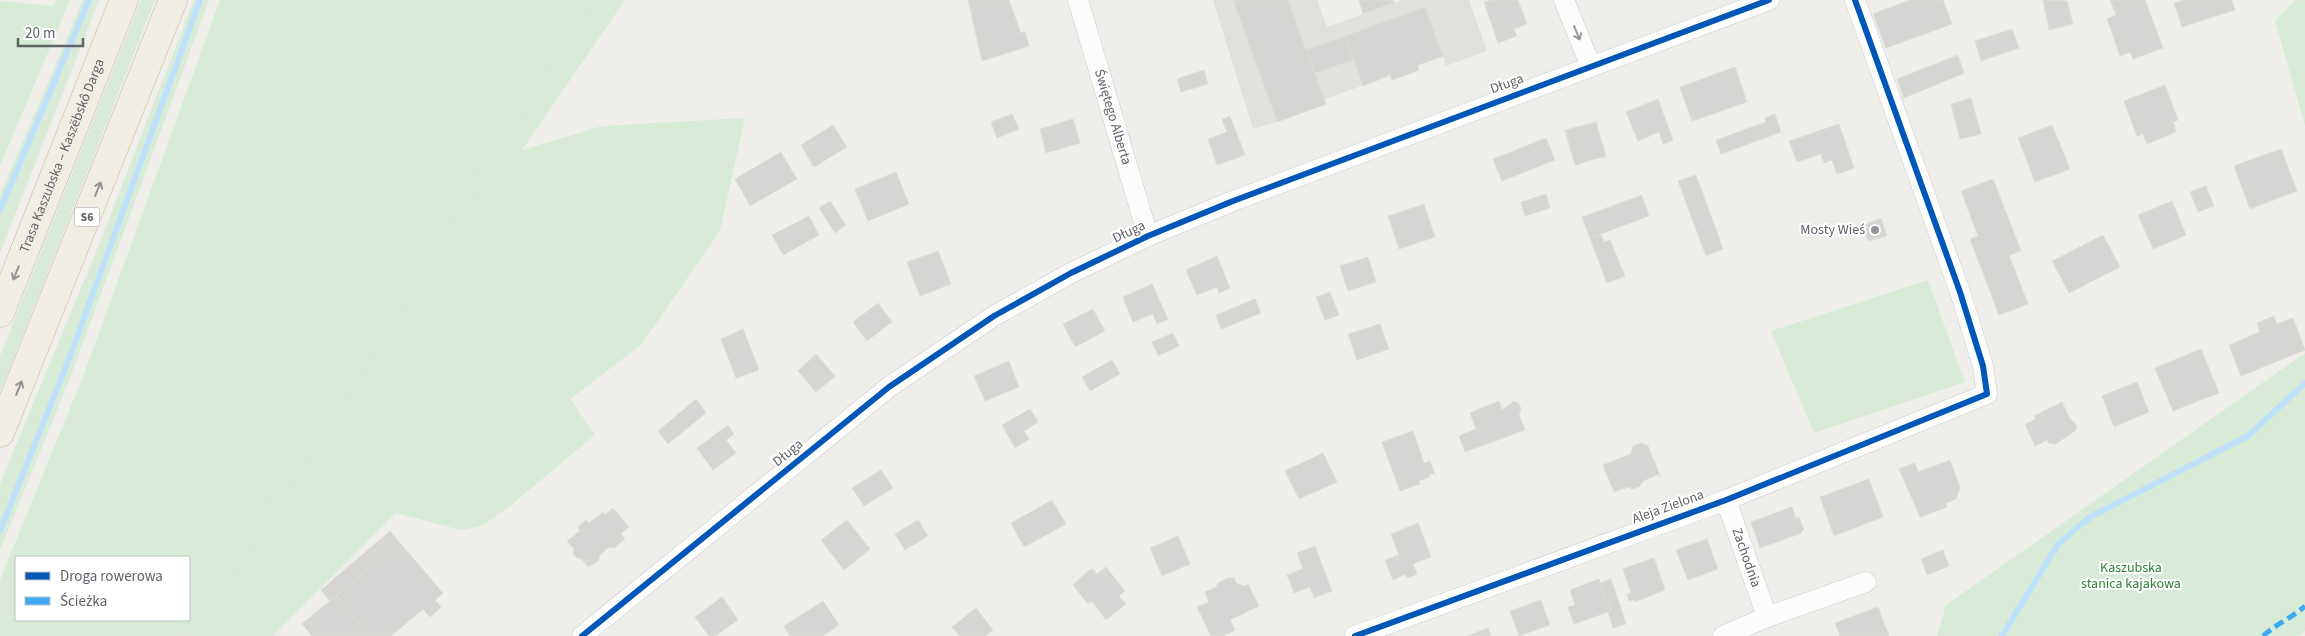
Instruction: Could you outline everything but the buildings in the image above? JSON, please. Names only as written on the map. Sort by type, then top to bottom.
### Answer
[{"type":"highway","name":"Trasa Kaszubska – Kaszëbskô Darga","points":[[0,313],[124,0]]},
{"type":"highway","name":"S6","points":[[0,433],[173,0]]},
{"type":"street","name":"Świętego Alberta","points":[[1078,0],[1148,236]]},
{"type":"street","points":[[1564,0],[1591,67]]},
{"type":"street","name":"Długa","points":[[582,636],[889,387],[994,316],[1071,273],[1148,236],[1233,201],[1769,0]]},
{"type":"street","name":"Aleja Zielona","points":[[1355,636],[1726,500],[1987,394],[1983,366],[1960,292],[1855,0]]},
{"type":"street","name":"Zachodnia","points":[[1726,500],[1767,617]]},
{"type":"street","points":[[1723,636],[1767,617],[1866,582]]},
{"type":"shaded area","points":[[1213,0],[1317,0],[1327,27],[1402,0],[1469,0],[1487,51],[1446,66],[1443,57],[1418,65],[1419,70],[1392,80],[1390,76],[1325,99],[1277,122],[1253,129]]},
{"type":"green space","points":[[56,0],[70,0],[0,166],[0,1],[53,6]]},
{"type":"green space","points":[[83,0],[99,0],[0,253],[0,195]]},
{"type":"green space","points":[[141,0],[155,0],[0,393],[0,356]]},
{"type":"green space","points":[[194,0],[209,0],[70,378],[0,550],[0,484],[100,242]]},
{"type":"green space","points":[[220,0],[625,0],[522,150],[602,126],[745,118],[720,231],[641,345],[570,399],[595,435],[510,506],[482,526],[461,530],[396,513],[273,636],[0,636],[0,580],[84,374]]},
{"type":"green space","points":[[2295,0],[2305,0],[2305,126],[2275,21]]},
{"type":"green space","points":[[1928,280],[1965,382],[1814,433],[1771,331]]},
{"type":"green space","name":"Kaszubska stanica kajakowa","points":[[2305,353],[2305,631],[2299,636],[1937,636],[1946,605]]},
{"type":"waterway","points":[[0,210],[89,0]]},
{"type":"waterway","points":[[0,531],[69,359],[200,0]]},
{"type":"waterway","points":[[2002,636],[2058,544],[2090,517],[2248,436],[2305,383]]},
{"type":"railway","points":[[190,636],[591,0]]},
{"type":"marked path","points":[[2263,636],[2305,606]]},
{"type":"cycle path","points":[[582,636],[889,387],[994,316],[1071,273],[1148,236],[1233,201],[1769,0]]},
{"type":"cycle path","points":[[1355,636],[1726,500],[1987,394],[1983,366],[1960,292],[1855,0]]},
{"type":"place","name":"Mosty Wieś","points":[[1875,230]]}]
